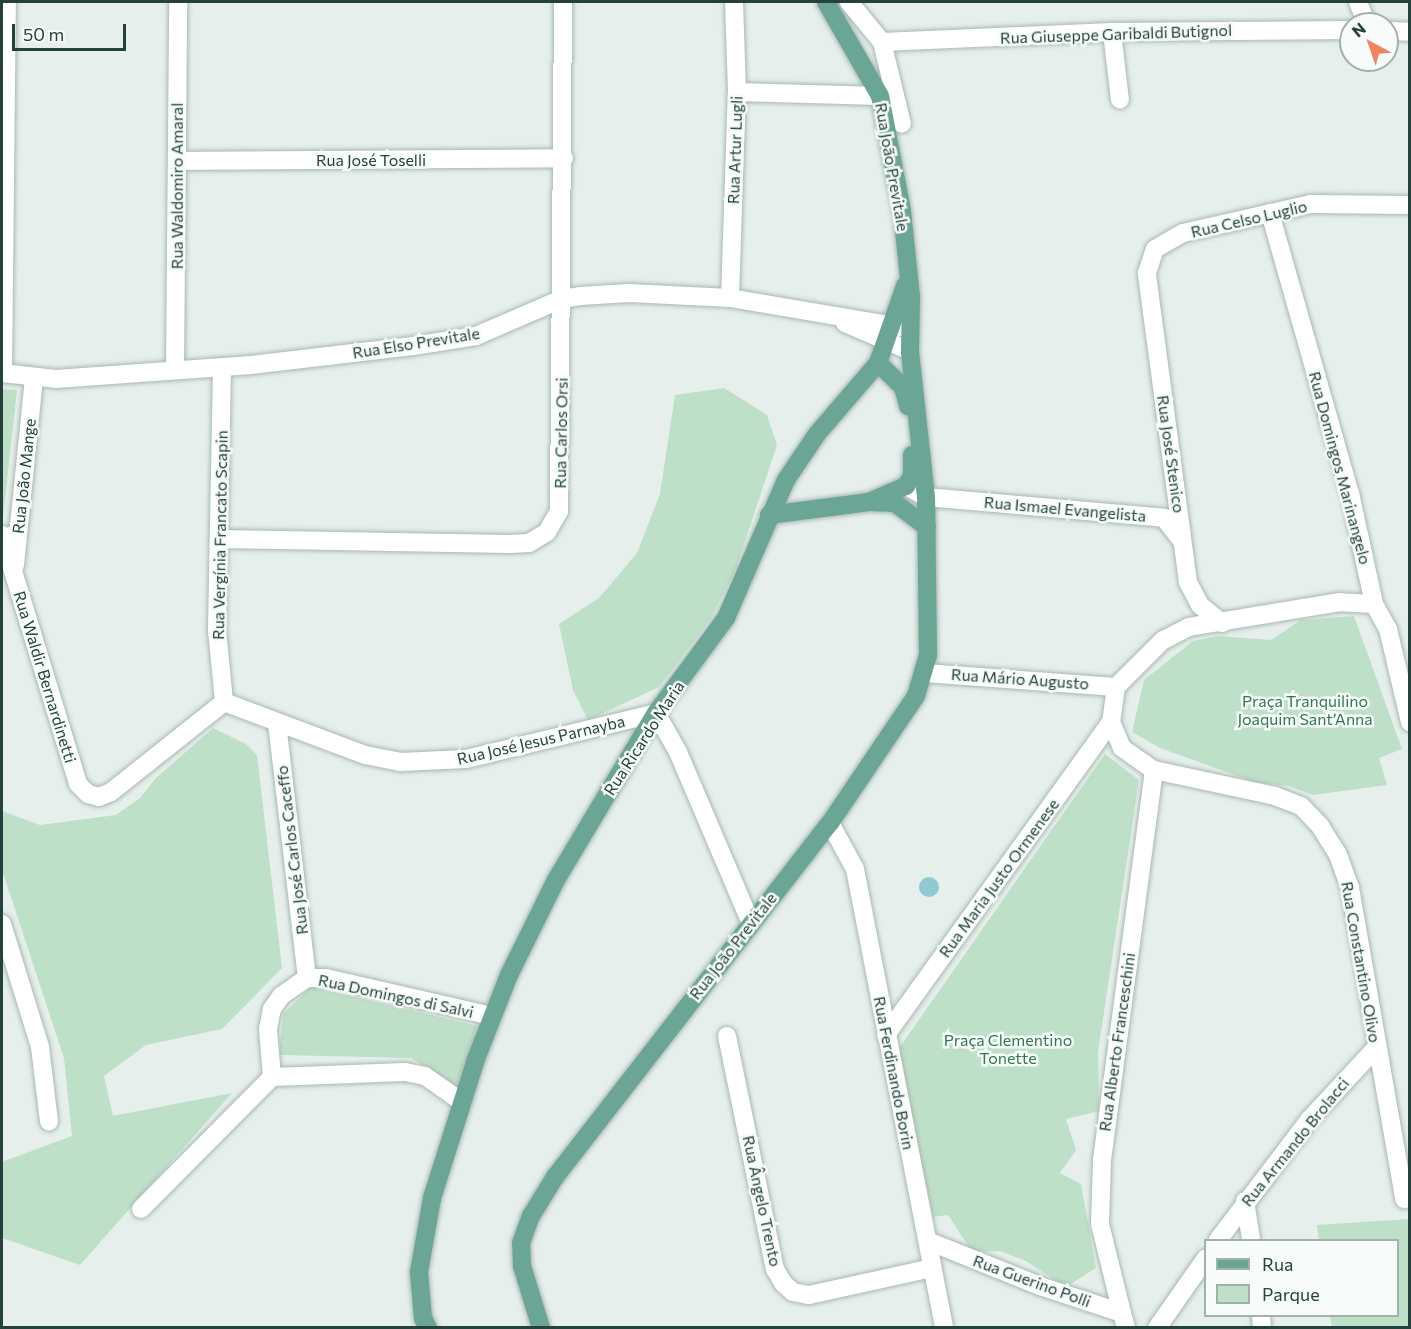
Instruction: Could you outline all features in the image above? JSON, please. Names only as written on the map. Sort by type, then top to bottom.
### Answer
[{"type":"main road","name":"Rua João Previtale","points":[[541,1328],[522,1266],[521,1243],[531,1216],[555,1178],[830,823],[890,738],[916,696],[924,673],[930,614],[926,554],[926,497],[910,351],[911,329],[902,211],[880,96],[826,2]]},
{"type":"main road","name":"Rua João Previtale","points":[[878,363],[902,301],[907,275]]},
{"type":"main road","points":[[869,502],[906,486],[913,469],[907,400],[896,377],[878,363]]},
{"type":"main road","name":"Rua Ricardo Maria","points":[[428,1328],[423,1318],[419,1272],[432,1198],[492,1016],[556,880],[656,713],[726,618],[786,480],[817,434],[878,363]]},
{"type":"main road","points":[[770,515],[869,502],[896,503],[927,527]]},
{"type":"street","points":[[2,373],[7,2]]},
{"type":"street","name":"Rua Waldomiro Amaral","points":[[175,370],[178,161],[177,2]]},
{"type":"street","name":"Rua Carlos Orsi","points":[[221,538],[509,544],[529,543],[547,532],[560,511],[564,158],[562,2]]},
{"type":"street","name":"Rua Artur Lugli","points":[[730,298],[737,92],[734,2]]},
{"type":"street","name":"Rua João Previtale","points":[[849,2],[882,42],[902,124]]},
{"type":"street","name":"Rua Giuseppe Garibaldi Butignol","points":[[882,42],[1112,32],[1339,30]]},
{"type":"street","points":[[1112,32],[1120,100]]},
{"type":"street","points":[[737,92],[880,96]]},
{"type":"street","name":"Rua José Toselli","points":[[178,161],[564,158]]},
{"type":"street","name":"Rua Celso Luglio","points":[[1147,273],[1155,249],[1183,233],[1311,204],[1410,205]]},
{"type":"street","name":"Rua Domingos Marinangelo","points":[[1270,213],[1350,493],[1374,604],[1388,629],[1410,722]]},
{"type":"street","name":"Rua José Stenico","points":[[1147,273],[1186,550],[1188,582],[1196,597],[1221,623]]},
{"type":"street","name":"Rua Elso Previtale","points":[[2,373],[34,379],[222,368],[476,336],[562,299],[629,293],[730,298],[892,324]]},
{"type":"street","name":"Rua Elso Previtale","points":[[825,313],[886,343]]},
{"type":"street","points":[[892,324],[911,329]]},
{"type":"street","points":[[886,343],[910,351]]},
{"type":"street","name":"Rua Vergínia Francato Scapin","points":[[222,368],[218,630],[224,702]]},
{"type":"street","name":"Rua João Mange","points":[[14,573],[34,379]]},
{"type":"street","points":[[906,486],[926,497]]},
{"type":"street","name":"Rua Ismael Evangelista","points":[[926,497],[1164,518],[1176,531],[1186,550]]},
{"type":"street","name":"Rua Waldir Bernardinetti","points":[[2,536],[78,783],[88,794],[99,797],[111,792],[224,702]]},
{"type":"street","points":[[1111,722],[1116,687],[1163,640],[1189,627],[1340,602],[1374,604]]},
{"type":"street","name":"Rua Mário Augusto","points":[[924,673],[1116,687]]},
{"type":"street","name":"Rua José Jesus Parnayba","points":[[224,702],[365,755],[400,762],[466,759],[656,713]]},
{"type":"street","points":[[656,713],[678,752],[751,923]]},
{"type":"street","name":"Rua Constantino Olivo","points":[[1111,722],[1122,748],[1154,770],[1275,796],[1301,806],[1320,826],[1338,855],[1350,888],[1376,1048],[1404,1198]]},
{"type":"street","name":"Rua Maria Justo Ormenese","points":[[886,1035],[1111,722]]},
{"type":"street","name":"Rua José Carlos Caceffo","points":[[277,723],[307,978]]},
{"type":"street","name":"Rua Alberto Franceschini","points":[[1124,1320],[1100,1224],[1102,1160],[1154,770]]},
{"type":"street","name":"Rua Ferdinando Borin","points":[[830,823],[855,869],[944,1328]]},
{"type":"street","points":[[2,924],[40,1047],[49,1121]]},
{"type":"street","name":"Rua Domingos di Salvi","points":[[272,1077],[268,1029],[272,1009],[281,996],[307,978],[326,978],[492,1016]]},
{"type":"street","name":"Rua Ângelo Trento","points":[[728,1036],[775,1269],[783,1283],[793,1292],[808,1295],[932,1268]]},
{"type":"street","name":"Rua Armando Brolacci","points":[[1219,1239],[1245,1201],[1309,1120],[1376,1048]]},
{"type":"street","points":[[141,1209],[272,1077],[405,1072],[425,1076],[462,1102]]},
{"type":"street","points":[[1245,1201],[1251,1239]]},
{"type":"street","name":"Rua Guerino Polli","points":[[927,1241],[1124,1320]]},
{"type":"street","points":[[1157,1328],[1204,1261]]},
{"type":"green space","points":[[724,388],[767,415],[777,445],[735,571],[711,618],[659,687],[588,720],[573,690],[559,624],[599,598],[637,553],[660,494],[675,395]]},
{"type":"green space","points":[[2,389],[17,390],[3,517],[2,511]]},
{"type":"green space","name":"Praça Tranquilino Joaquim Sant’Anna","points":[[1354,616],[1402,749],[1379,758],[1387,785],[1313,795],[1289,786],[1254,782],[1160,748],[1132,732],[1144,680],[1193,641],[1217,636],[1271,640],[1301,620]]},
{"type":"green space","points":[[213,728],[246,744],[257,755],[282,968],[222,1029],[146,1045],[104,1076],[113,1116],[232,1093],[80,1265],[2,1238],[2,1162],[72,1136],[64,1058],[2,870],[2,811],[40,825],[116,815],[140,798],[156,778]]},
{"type":"green space","name":"Praça Clementino Tonette","points":[[1105,754],[1139,780],[1098,1052],[1099,1111],[1066,1119],[1076,1150],[1060,1173],[1081,1184],[1096,1268],[1066,1287],[1026,1261],[1000,1251],[972,1252],[948,1215],[933,1217],[897,1051]]},
{"type":"green space","points":[[311,987],[478,1026],[464,1091],[411,1058],[279,1055],[283,1014]]},
{"type":"green space","points":[[1409,1219],[1409,1327],[1332,1327],[1330,1317],[1399,1317],[1399,1239],[1319,1239],[1317,1225]]},
{"type":"water","points":[[929,877],[936,880],[939,887],[936,894],[929,897],[922,894],[919,887],[922,880]]}]
